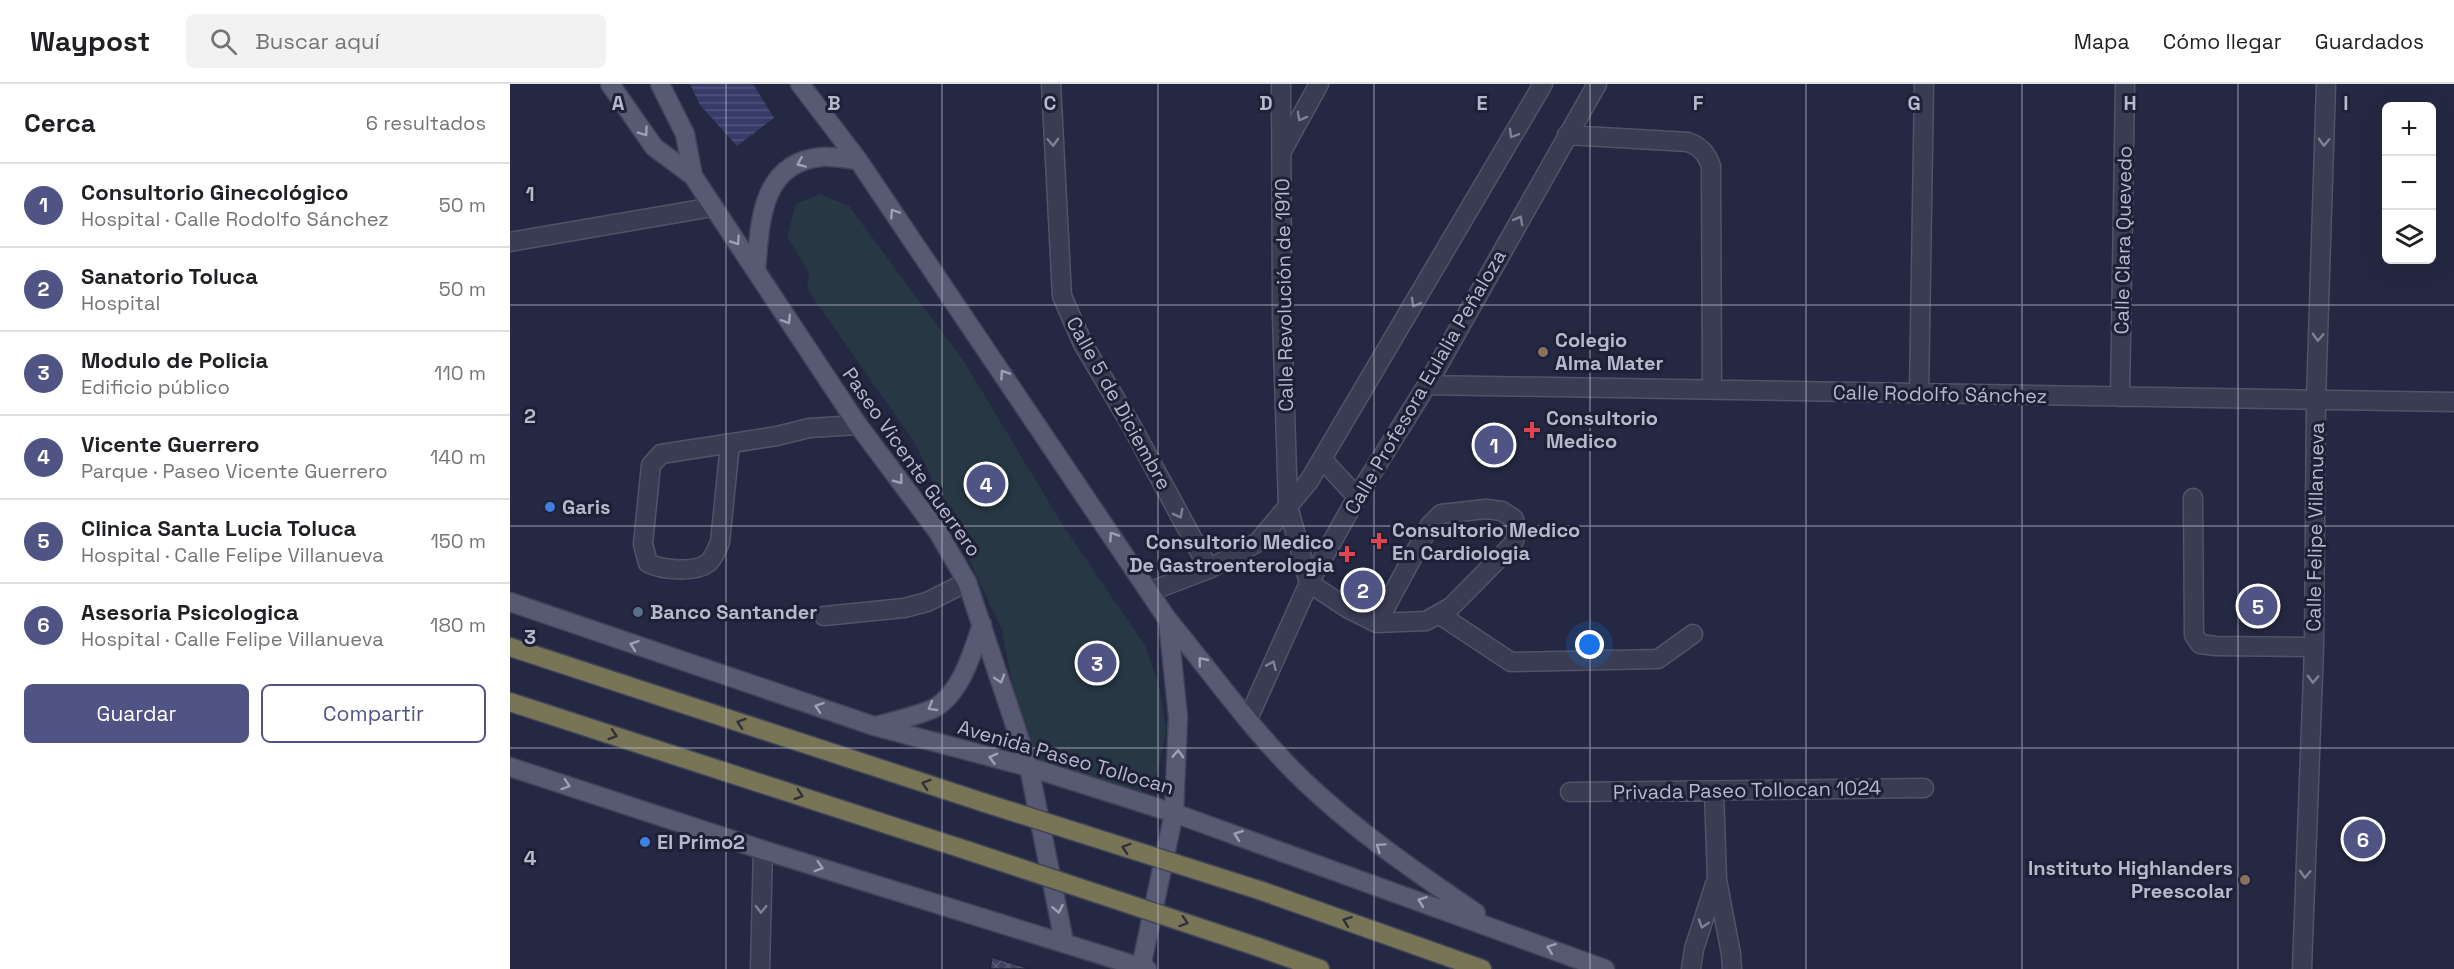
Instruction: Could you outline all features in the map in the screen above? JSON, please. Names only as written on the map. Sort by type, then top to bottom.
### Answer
[{"type":"highway","points":[[510,647],[1262,891],[1482,969]]},
{"type":"highway","points":[[510,702],[1258,946],[1320,969]]},
{"type":"main road","name":"Paseo Vicente Guerrero","points":[[610,84],[654,147],[693,176],[858,425],[938,532],[967,582],[1029,767],[1065,942]]},
{"type":"main road","name":"Paseo Vicente Guerrero","points":[[660,84],[685,134],[693,176]]},
{"type":"main road","points":[[800,84],[858,160],[1151,591],[1168,620],[1248,718],[1304,782],[1370,840],[1497,928]]},
{"type":"main road","points":[[756,271],[763,207],[773,183],[789,168],[803,160],[822,157],[858,160]]},
{"type":"main road","name":"Avenida Paseo Tollocan","points":[[510,602],[874,726],[1029,767],[1174,813],[1605,969]]},
{"type":"main road","points":[[510,767],[763,850],[1143,968],[1174,813],[1178,717],[1168,620]]},
{"type":"main road","points":[[874,726],[933,709],[950,693],[969,666],[982,624]]},
{"type":"street","name":"Calle Revolución de 1910","points":[[1281,84],[1282,315],[1288,506],[1309,583]]},
{"type":"street","points":[[1282,151],[1319,84]]},
{"type":"street","points":[[1151,591],[1209,569],[1258,542],[1288,506],[1323,460],[1543,84]]},
{"type":"street","name":"Calle Profesora Eulalia Peñaloza","points":[[1248,718],[1309,583],[1357,497],[1427,386],[1597,84]]},
{"type":"street","points":[[1919,394],[1924,84]]},
{"type":"street","name":"Calle Clara Quevedo","points":[[2120,397],[2125,84]]},
{"type":"street","name":"Calle Felipe Villanueva","points":[[2302,969],[2314,647],[2316,400],[2326,84]]},
{"type":"street","name":"Calle 5 de Diciembre","points":[[1050,85],[1062,296],[1083,344],[1131,425],[1209,569]]},
{"type":"street","points":[[1567,135],[1688,142],[1698,146],[1707,155],[1711,166],[1712,390]]},
{"type":"street","points":[[510,242],[713,207]]},
{"type":"street","name":"Calle Rodolfo Sánchez","points":[[1427,386],[2454,402]]},
{"type":"street","points":[[730,444],[720,542],[714,555],[708,563],[697,568],[656,568],[648,563],[643,544],[651,465],[654,459],[672,452],[730,444],[809,428],[858,425]]},
{"type":"street","points":[[1323,460],[1357,497]]},
{"type":"street","points":[[2193,498],[2194,635],[2200,644],[2314,647]]},
{"type":"street","points":[[1309,583],[1347,608],[1377,623],[1426,621],[1451,607],[1513,543],[1517,531],[1514,519],[1502,511],[1486,509],[1441,514],[1430,525],[1377,623]]},
{"type":"street","points":[[824,615],[904,608],[927,602],[967,582]]},
{"type":"street","points":[[1440,615],[1511,662],[1658,659],[1693,634]]},
{"type":"street","name":"Privada Paseo Tollocan 1024","points":[[1570,792],[1924,788]]},
{"type":"street","points":[[1714,791],[1717,880],[1731,954],[1731,969]]},
{"type":"street","points":[[760,969],[763,850]]},
{"type":"street","points":[[1691,969],[1694,949],[1717,880]]},
{"type":"shaded area","points":[[820,194],[849,206],[965,363],[1062,524],[1146,647],[1160,691],[1166,729],[1158,772],[1138,795],[1038,761],[1017,710],[1002,630],[915,443],[807,289],[809,273],[787,236],[796,204]]},
{"type":"water","points":[[690,84],[753,84],[774,118],[737,146],[700,105]]},
{"type":"building","points":[[1101,645],[1115,665],[1094,680],[1080,660]]},
{"type":"building","points":[[992,957],[1031,969],[990,969]]},
{"type":"place","name":"Colegio Alma Mater","points":[[1543,352]]},
{"type":"place","name":"Consultorio Medico","points":[[1532,430]]},
{"type":"place","name":"Consultorio Ginecológico","points":[[1494,445]]},
{"type":"place","name":"Vicente Guerrero","points":[[986,484]]},
{"type":"place","name":"Garis","points":[[550,507]]},
{"type":"place","name":"Consultorio Medico En Cardiologia","points":[[1379,541]]},
{"type":"place","name":"Consultorio Medico De Gastroenterologia","points":[[1347,554]]},
{"type":"place","name":"Sanatorio Toluca","points":[[1363,590]]},
{"type":"place","name":"Clinica Santa Lucia Toluca","points":[[2258,606]]},
{"type":"place","name":"Banco Santander","points":[[638,612]]},
{"type":"place","name":"Modulo de Policia","points":[[1097,663]]},
{"type":"place","name":"Asesoria Psicologica","points":[[2363,839]]},
{"type":"place","name":"El Primo2","points":[[645,842]]},
{"type":"place","name":"Instituto Highlanders Preescolar","points":[[2245,880]]}]
